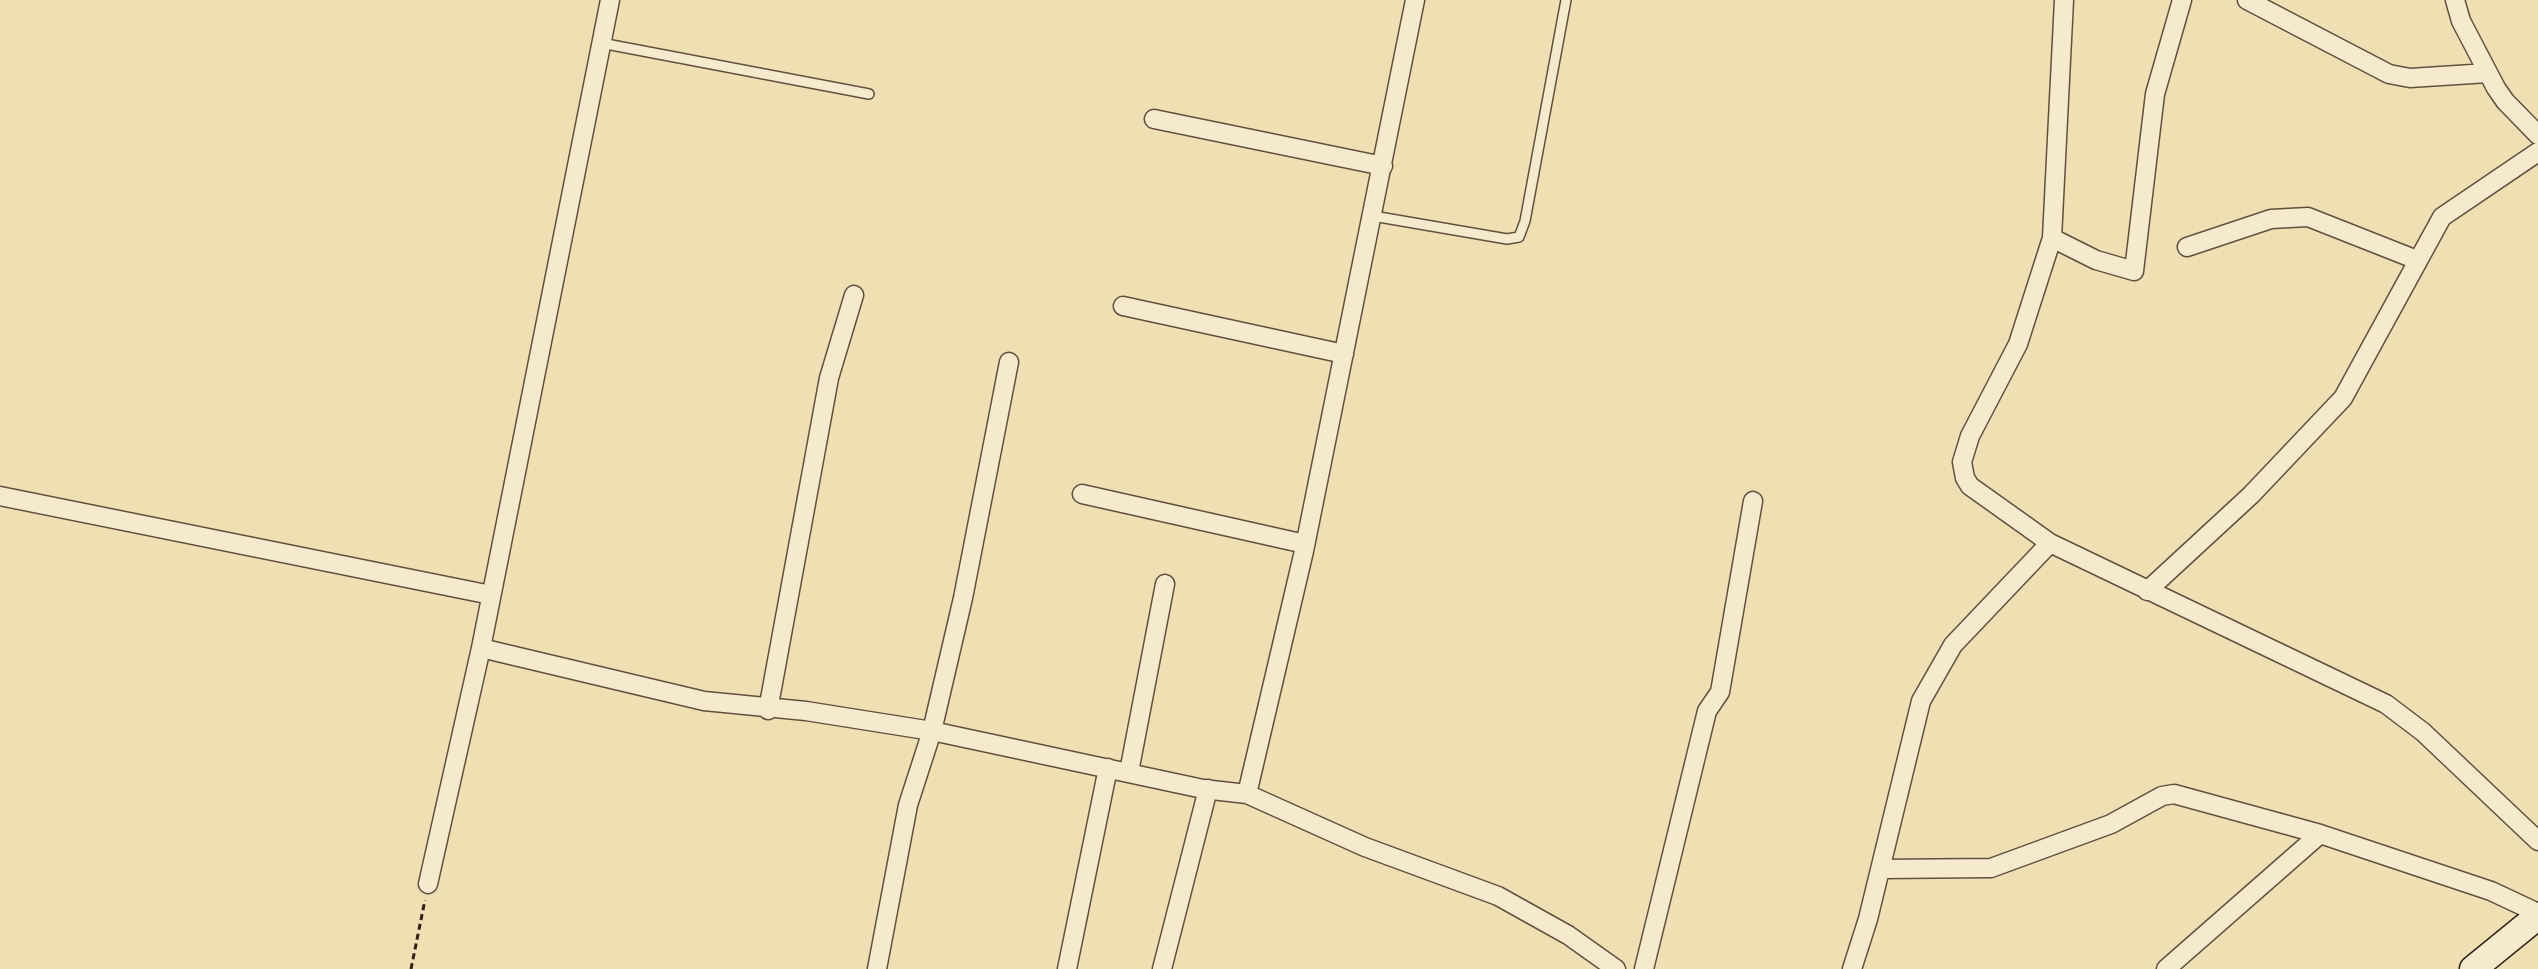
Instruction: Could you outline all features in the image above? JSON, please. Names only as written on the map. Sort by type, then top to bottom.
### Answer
[{"type":"street","points":[[428,884],[481,648],[610,0]]},
{"type":"street","points":[[1247,794],[1305,544],[1415,0]]},
{"type":"street","points":[[2064,0],[2052,238],[2018,344],[1970,436],[1962,462],[1970,486],[2050,543],[2386,704],[2423,732],[2538,841]]},
{"type":"street","points":[[2052,238],[2096,260],[2134,271],[2155,94],[2182,0]]},
{"type":"street","points":[[2247,0],[2389,74],[2410,78],[2488,73]]},
{"type":"street","points":[[2455,0],[2461,21],[2505,101],[2538,135]]},
{"type":"street","points":[[1154,119],[1383,166]]},
{"type":"street","points":[[2147,591],[2294,453],[2343,398],[2442,217],[2538,152]]},
{"type":"street","points":[[2187,247],[2271,219],[2308,217],[2417,260]]},
{"type":"street","points":[[768,710],[829,378],[854,295]]},
{"type":"street","points":[[1123,306],[1344,354]]},
{"type":"street","points":[[877,969],[908,805],[932,731],[963,598],[1009,362]]},
{"type":"street","points":[[1082,494],[1305,544]]},
{"type":"street","points":[[0,496],[491,595]]},
{"type":"street","points":[[1644,969],[1707,711],[1720,692],[1753,501]]},
{"type":"street","points":[[1852,969],[1881,869],[1921,701],[1953,645],[2050,543]]},
{"type":"street","points":[[1129,772],[1165,584]]},
{"type":"street","points":[[481,648],[627,685],[768,710],[806,711],[932,731],[1208,789],[1247,794],[1365,847],[1498,896],[1568,935],[1616,969]]},
{"type":"street","points":[[1067,969],[1108,768]]},
{"type":"street","points":[[1162,969],[1208,789]]},
{"type":"street","points":[[1881,869],[1991,868],[2111,824],[2162,796],[2174,794],[2320,834],[2491,891],[2535,919],[2473,969]]},
{"type":"street","points":[[2166,969],[2320,834]]},
{"type":"lane","points":[[1373,216],[1507,239],[1519,237],[1525,221],[1566,0]]},
{"type":"lane","points":[[601,43],[869,94]]},
{"type":"path","points":[[411,969],[428,884]]}]
